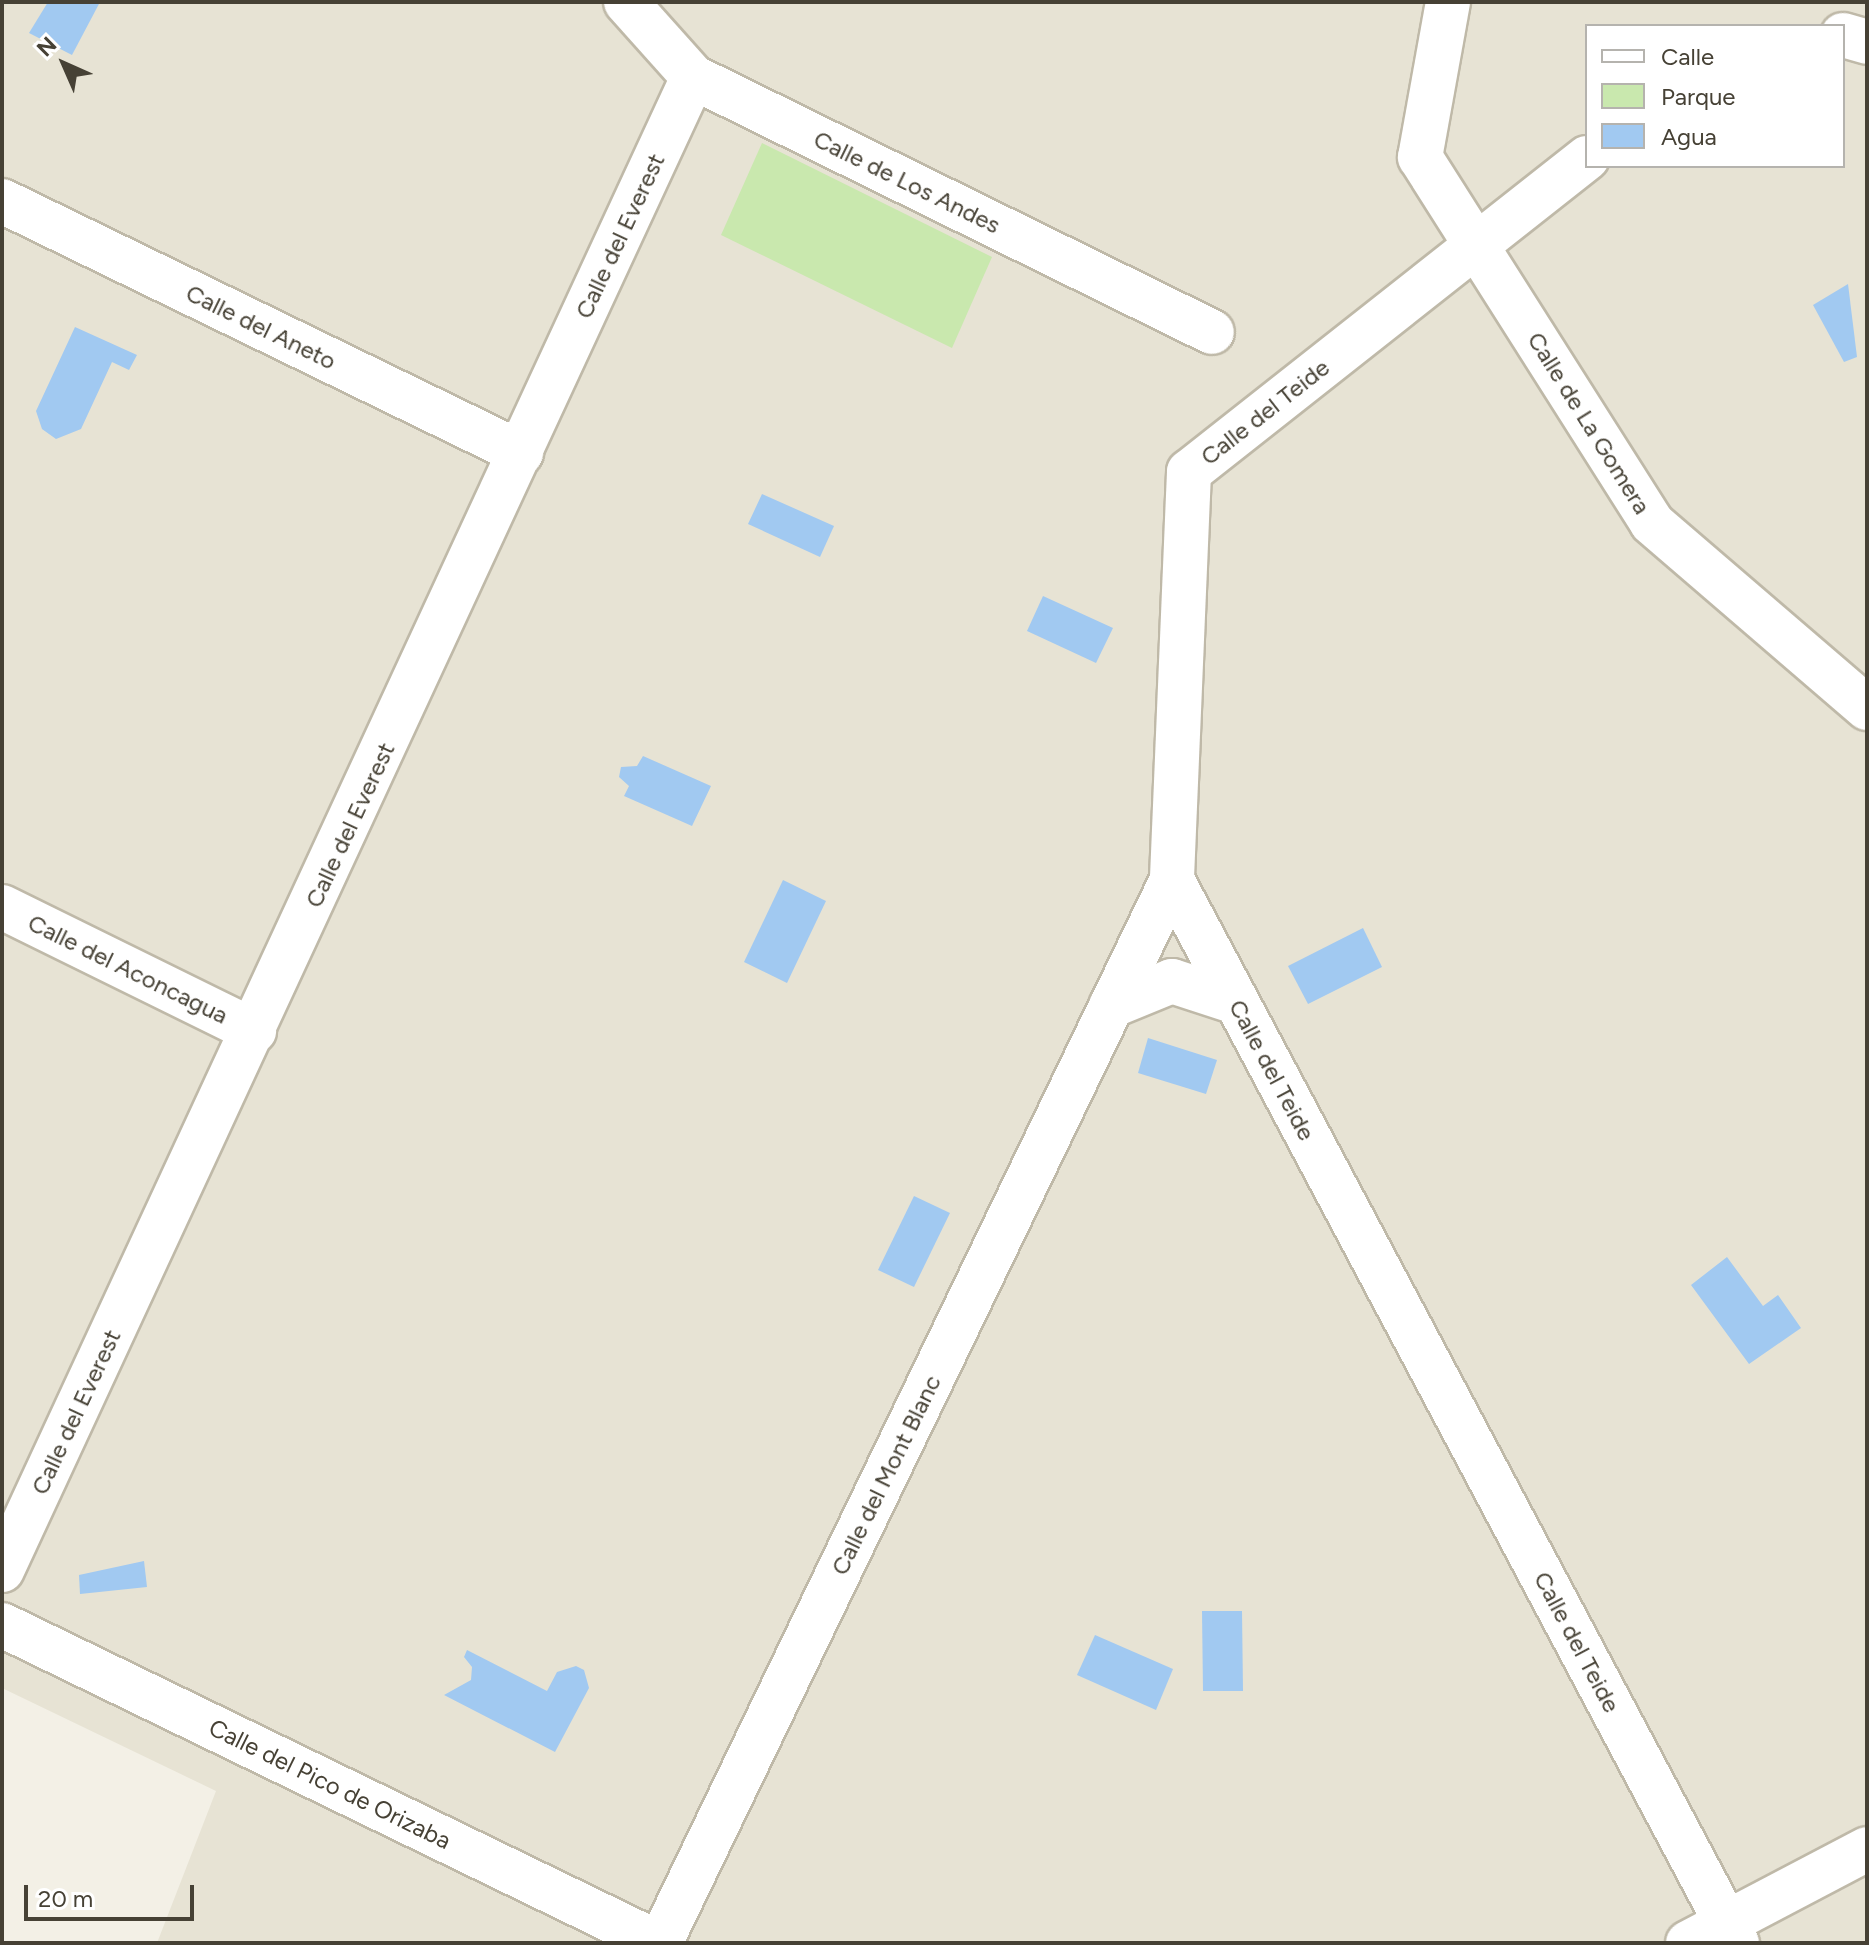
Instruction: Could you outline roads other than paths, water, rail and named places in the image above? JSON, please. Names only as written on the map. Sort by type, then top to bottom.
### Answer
[{"type":"street","name":"Calle de Los Andes","points":[[626,2],[693,77],[1212,332]]},
{"type":"street","name":"Calle de La Gomera","points":[[1448,2],[1420,157],[1652,523],[1867,708]]},
{"type":"street","points":[[1845,36],[1867,42]]},
{"type":"street","name":"Calle del Everest","points":[[2,1570],[693,77]]},
{"type":"street","name":"Calle del Teide","points":[[1585,160],[1189,472],[1172,880],[1732,1933]]},
{"type":"street","name":"Calle del Aneto","points":[[2,201],[521,453]]},
{"type":"street","name":"Calle del Mont Blanc","points":[[659,1943],[1172,880]]},
{"type":"street","name":"Calle del Aconcagua","points":[[2,907],[254,1031]]},
{"type":"street","points":[[1111,1006],[1172,981],[1236,1002]]},
{"type":"street","name":"Calle del Pico de Orizaba","points":[[2,1625],[659,1943]]},
{"type":"street","points":[[1688,1943],[1732,1933],[1867,1849]]},
{"type":"water","points":[[48,2],[100,2],[72,55],[29,33]]},
{"type":"water","points":[[1848,284],[1857,357],[1844,362],[1813,305]]},
{"type":"water","points":[[75,327],[137,355],[129,370],[112,362],[81,429],[56,439],[42,429],[36,411]]},
{"type":"water","points":[[762,494],[834,526],[820,557],[748,524]]},
{"type":"water","points":[[1043,596],[1113,628],[1096,663],[1027,631]]},
{"type":"water","points":[[643,756],[711,786],[692,826],[624,796],[629,786],[619,777],[621,767],[637,766]]},
{"type":"water","points":[[783,880],[826,901],[787,983],[744,962]]},
{"type":"water","points":[[1363,928],[1382,967],[1308,1004],[1288,966]]},
{"type":"water","points":[[1148,1038],[1217,1060],[1206,1094],[1138,1073]]},
{"type":"water","points":[[914,1196],[950,1213],[914,1287],[878,1270]]},
{"type":"water","points":[[1727,1257],[1763,1306],[1778,1295],[1801,1328],[1749,1364],[1691,1285]]},
{"type":"water","points":[[144,1561],[147,1587],[80,1594],[79,1575]]},
{"type":"water","points":[[1202,1611],[1242,1611],[1243,1691],[1203,1691]]},
{"type":"water","points":[[1095,1635],[1173,1669],[1156,1710],[1077,1675]]},
{"type":"water","points":[[467,1650],[547,1691],[557,1672],[576,1666],[584,1670],[589,1688],[555,1752],[444,1695],[471,1680],[472,1667],[464,1657]]}]
